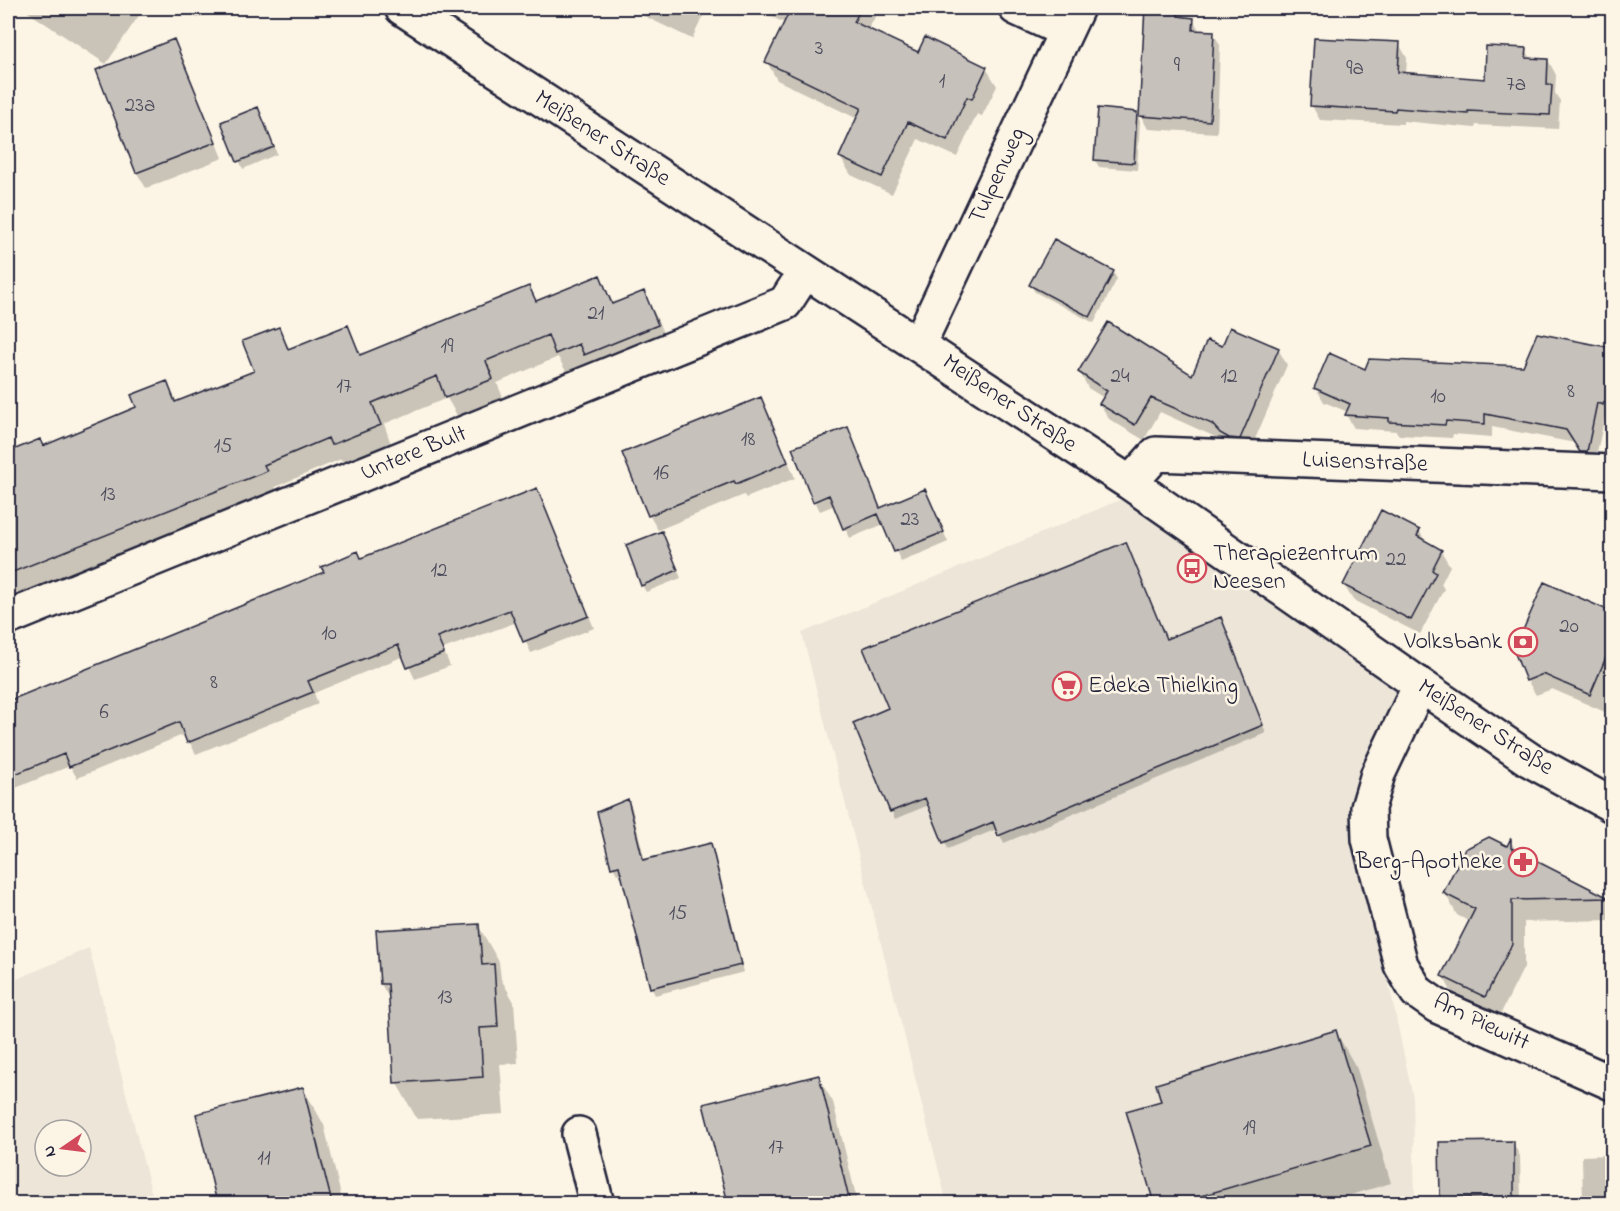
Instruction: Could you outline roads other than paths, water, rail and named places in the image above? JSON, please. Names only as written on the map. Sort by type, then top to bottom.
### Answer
[{"type":"street","name":"Meißener Straße","points":[[402,8],[1130,483],[1530,760],[1612,805]]},
{"type":"street","points":[[1016,8],[1071,19]]},
{"type":"street","name":"Tulpenweg","points":[[919,344],[1071,19]]},
{"type":"street","name":"Untere Bult","points":[[8,618],[785,303],[805,272]]},
{"type":"street","name":"Luisenstraße","points":[[1130,483],[1156,454],[1612,472]]},
{"type":"street","name":"Am Piewitt","points":[[1420,685],[1378,774],[1368,808],[1369,840],[1401,965],[1417,992],[1437,1006],[1612,1083]]},
{"type":"street","points":[[579,1134],[597,1203]]},
{"type":"place","name":"Therapiezentrum Neesen","points":[[1192,568]]},
{"type":"place","name":"Volksbank","points":[[1523,642]]},
{"type":"place","name":"Edeka Thielking","points":[[1067,686]]},
{"type":"place","name":"Berg-Apotheke","points":[[1523,862]]}]
